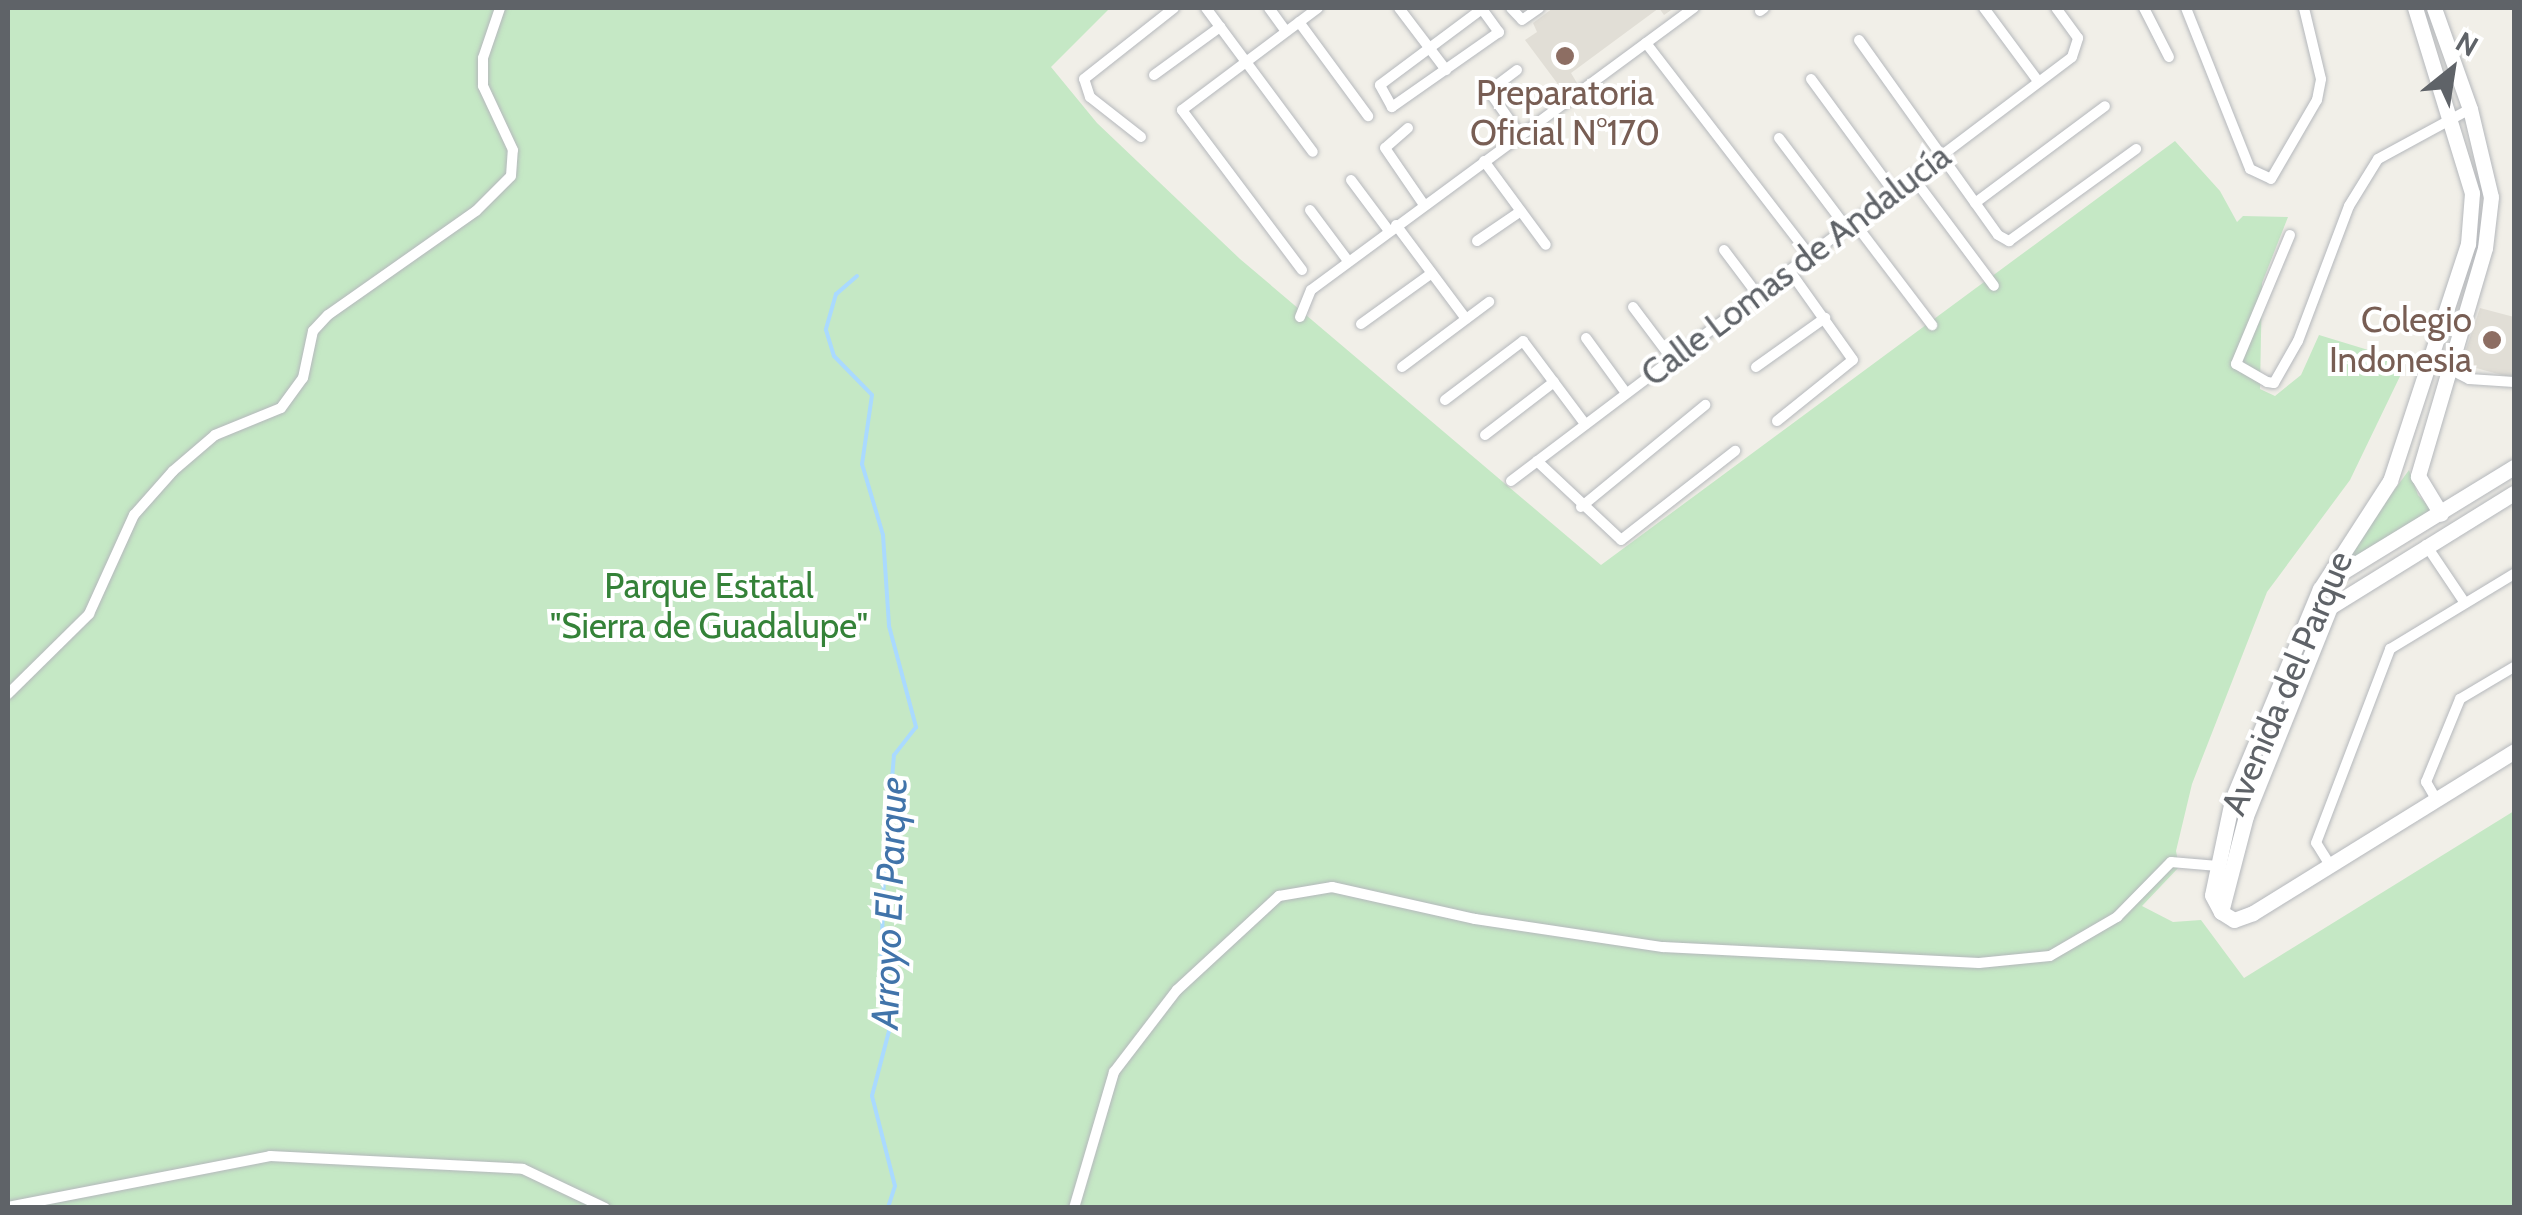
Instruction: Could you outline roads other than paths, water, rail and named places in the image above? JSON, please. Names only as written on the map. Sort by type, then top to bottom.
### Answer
[{"type":"street","points":[[8,694],[89,614],[134,515],[173,471],[215,435],[281,408],[302,378],[312,331],[328,315],[476,211],[511,176],[513,150],[483,86],[484,58],[500,8]]},
{"type":"street","points":[[1141,137],[1090,98],[1084,79],[1174,8]]},
{"type":"street","points":[[1206,8],[1312,152]]},
{"type":"street","points":[[1270,8],[1286,31]]},
{"type":"street","points":[[1302,270],[1182,110],[1318,8]]},
{"type":"street","points":[[1399,8],[1446,70]]},
{"type":"street","points":[[1511,8],[1522,20],[1539,8]]},
{"type":"street","points":[[1300,317],[1311,290],[1694,8]]},
{"type":"street","points":[[1984,8],[2038,81]]},
{"type":"street","name":"Calle Lomas de Andalucía","points":[[1512,480],[2079,48],[2056,8]]},
{"type":"street","points":[[2144,8],[2169,57]]},
{"type":"street","points":[[2186,8],[2250,168],[2260,178],[2277,172],[2317,100],[2321,79],[2304,8]]},
{"type":"street","name":"Avenida del Parque","points":[[2221,912],[2246,816],[2320,589],[2390,481],[2468,244],[2474,198],[2416,8]]},
{"type":"street","points":[[2434,8],[2470,108],[2492,197],[2485,248],[2446,368],[2418,476],[2441,514]]},
{"type":"street","points":[[1482,9],[1500,26],[1394,108],[1380,90],[1430,49],[1482,9]]},
{"type":"street","points":[[1299,22],[1368,116]]},
{"type":"street","points":[[1154,75],[1220,28]]},
{"type":"street","points":[[1859,40],[1998,235],[2021,238],[2136,149]]},
{"type":"street","points":[[1646,43],[1809,255]]},
{"type":"street","points":[[1517,70],[1489,91],[1520,135]]},
{"type":"street","points":[[1811,79],[1893,191]]},
{"type":"street","points":[[1975,203],[2105,106]]},
{"type":"street","points":[[2290,235],[2236,364],[2274,383],[2298,342],[2349,206],[2378,159],[2470,108]]},
{"type":"street","points":[[1408,128],[1385,148],[1424,205]]},
{"type":"street","points":[[1779,138],[1932,325]]},
{"type":"street","points":[[1484,161],[1546,245]]},
{"type":"street","points":[[1912,176],[1994,286]]},
{"type":"street","points":[[1351,180],[1432,273],[1466,319]]},
{"type":"street","points":[[1310,210],[1348,261]]},
{"type":"street","points":[[1478,242],[1521,211]]},
{"type":"street","points":[[1724,250],[1757,294]]},
{"type":"street","points":[[1778,421],[1852,364],[1825,318],[1789,270]]},
{"type":"street","points":[[1361,324],[1432,273]]},
{"type":"street","points":[[1402,367],[1489,302]]},
{"type":"street","points":[[1633,306],[1672,359]]},
{"type":"street","points":[[1756,368],[1825,318]]},
{"type":"street","points":[[1586,338],[1626,393]]},
{"type":"street","points":[[1445,400],[1520,342],[1585,424]]},
{"type":"street","points":[[2430,359],[2469,379],[2514,382]]},
{"type":"street","points":[[1485,435],[1554,382]]},
{"type":"street","points":[[1582,506],[1705,405]]},
{"type":"street","points":[[1537,462],[1621,540],[1735,451]]},
{"type":"street","points":[[2320,589],[2507,471],[2513,493]]},
{"type":"street","name":"Avenida del Parque","points":[[2221,912],[2212,895],[2232,800],[2302,652],[2335,601],[2513,493]]},
{"type":"street","points":[[2426,545],[2465,604]]},
{"type":"street","points":[[2330,865],[2316,843],[2390,648],[2514,574]]},
{"type":"street","points":[[2436,799],[2426,782],[2460,699],[2514,666]]},
{"type":"street","points":[[2221,912],[2244,918],[2514,750]]},
{"type":"street","points":[[1074,1208],[1114,1072],[1177,990],[1279,896],[1332,887],[1475,919],[1663,947],[1888,961],[2050,956],[2117,916],[2170,862],[2218,866]]},
{"type":"street","points":[[8,1207],[270,1156],[523,1169],[606,1208]]},
{"type":"waterway","name":"Arroyo El Parque","points":[[857,276],[836,294],[826,330],[834,356],[872,395],[862,464],[883,535],[889,626],[916,727],[894,755],[884,875],[881,970],[889,1031],[872,1096],[895,1186],[888,1208]]},
{"type":"place","name":"Preparatoria Oficial N°170","points":[[1565,56]]},
{"type":"place","name":"Colegio Indonesia","points":[[2492,340]]},
{"type":"park label","name":"Parque Estatal \"Sierra de Guadalupe\"","points":[[709,606]]}]
